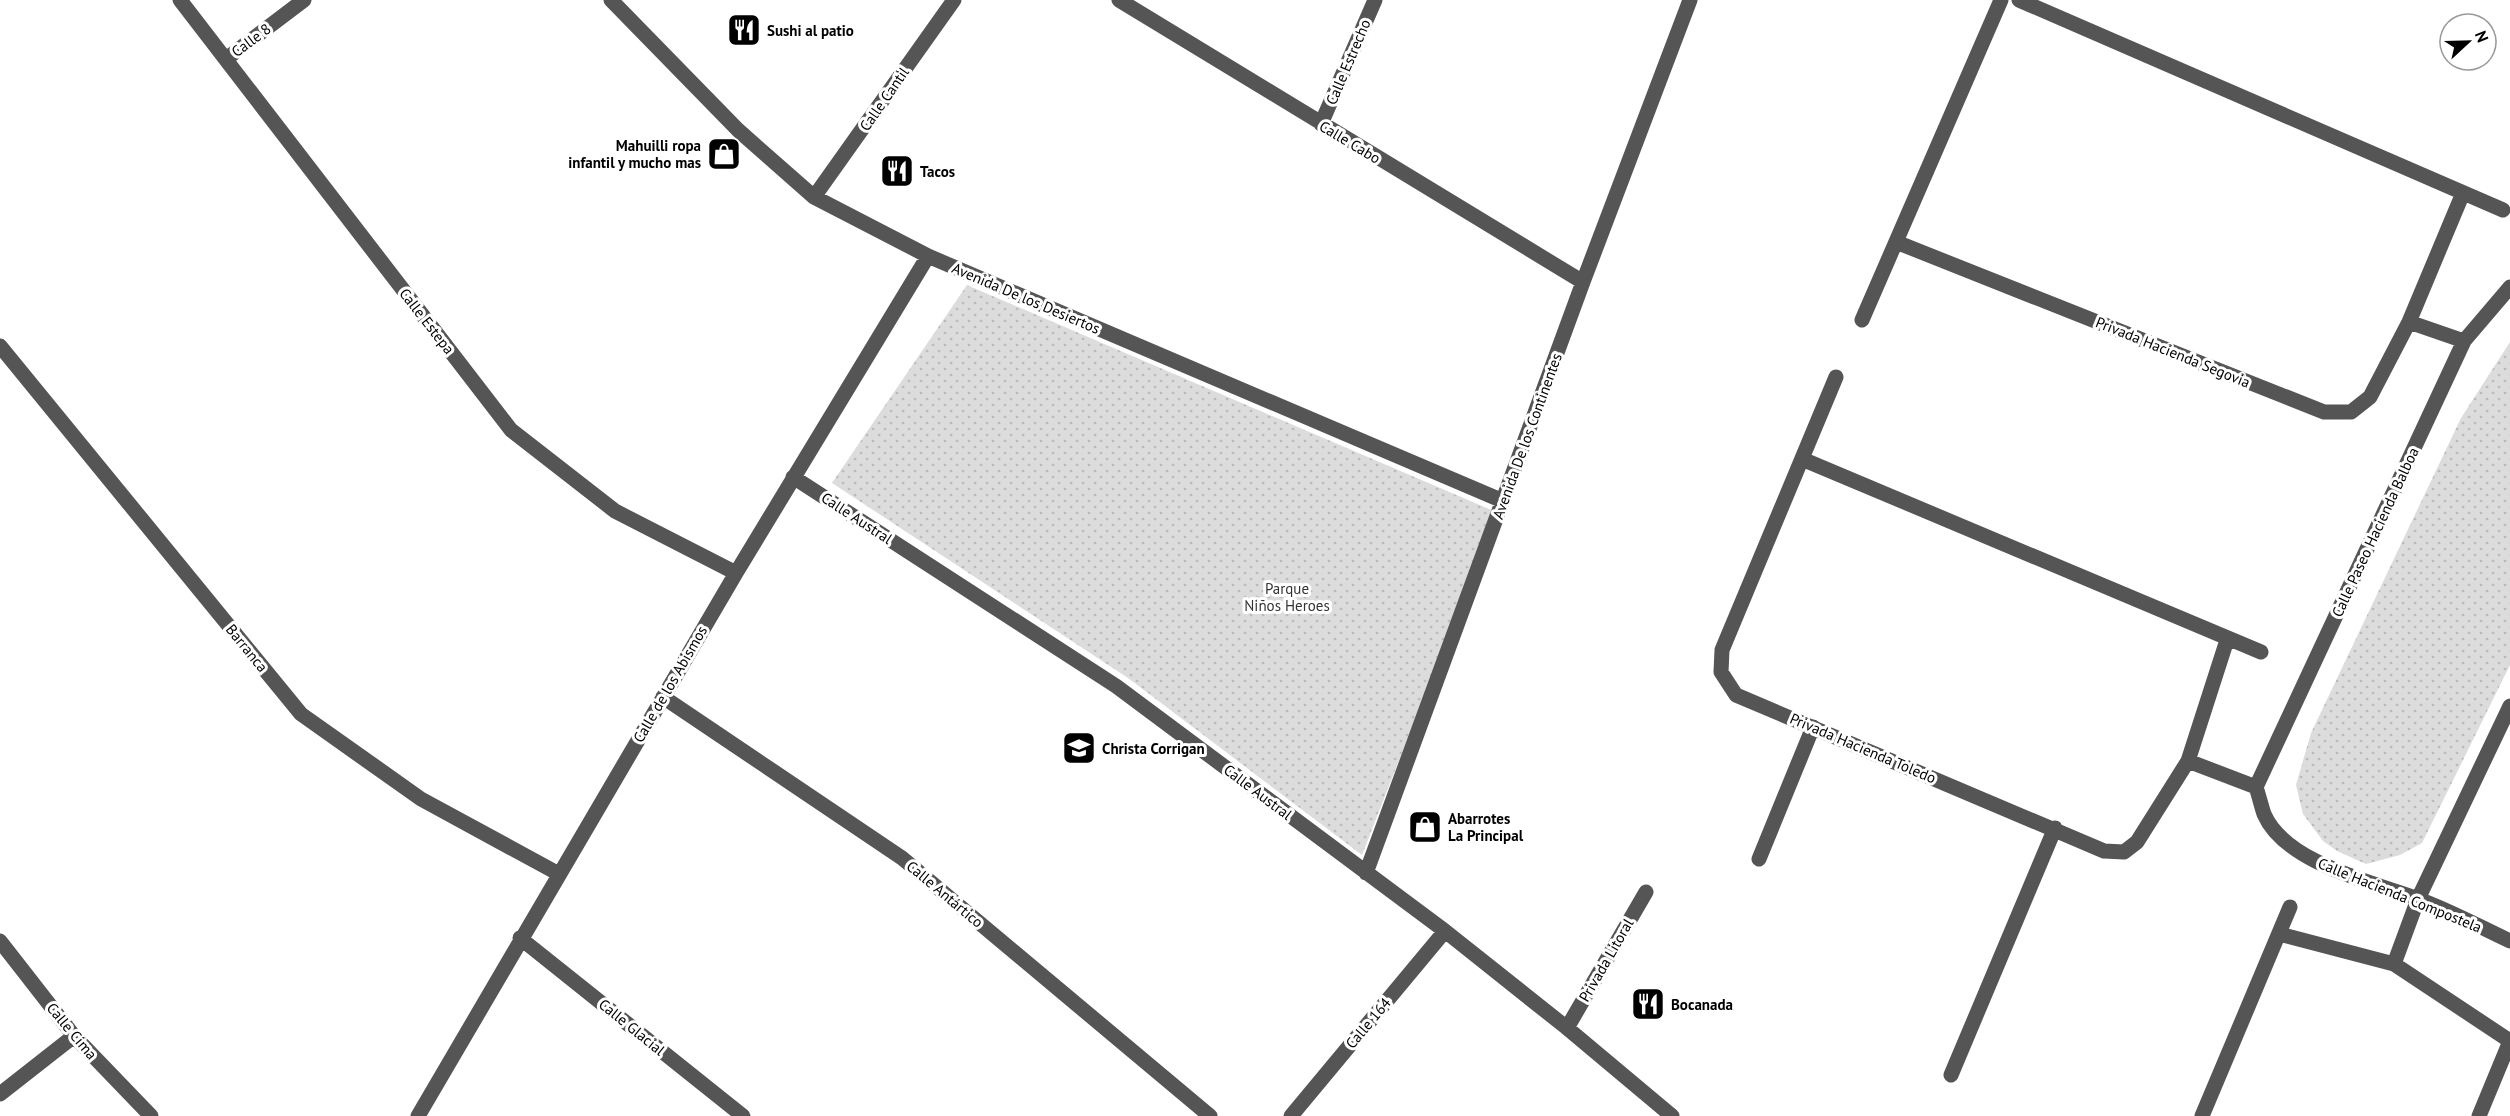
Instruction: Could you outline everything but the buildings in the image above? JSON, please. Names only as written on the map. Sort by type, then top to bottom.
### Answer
[{"type":"street","name":"Calle Estepa","points":[[180,0],[511,430],[615,511],[736,573]]},
{"type":"street","name":"Calle 8","points":[[226,59],[304,0]]},
{"type":"street","name":"Avenida De los Desiertos","points":[[611,0],[738,130],[814,197],[928,256],[1503,501]]},
{"type":"street","name":"Calle Cantil","points":[[814,197],[954,0]]},
{"type":"street","name":"Calle Cabo","points":[[1119,0],[1583,282]]},
{"type":"street","name":"Calle Estrecho","points":[[1321,124],[1375,0]]},
{"type":"street","name":"Avenida De los Continentes","points":[[1366,873],[1583,282],[1690,0]]},
{"type":"street","points":[[1862,320],[2001,0]]},
{"type":"street","points":[[2019,0],[2503,210]]},
{"type":"street","name":"Privada Hacienda Segovia","points":[[1896,242],[2324,412],[2350,412],[2370,397],[2409,322],[2463,193]]},
{"type":"street","name":"Calle de los Abismos","points":[[418,1116],[520,938],[736,573],[928,256]]},
{"type":"street","name":"Calle Paseo Hacienda Balboa","points":[[2256,787],[2464,341],[2510,287]]},
{"type":"street","points":[[2409,322],[2464,341]]},
{"type":"street","name":"Barranca","points":[[0,346],[301,714],[420,799],[559,874]]},
{"type":"street","name":"Privada Hacienda Toledo","points":[[1836,377],[1722,650],[1720,672],[1736,695],[2055,828],[2104,851],[2124,852],[2137,842],[2188,761],[2227,640]]},
{"type":"street","points":[[1802,459],[2227,640],[2261,652]]},
{"type":"street","name":"Calle Austral","points":[[793,477],[1116,686],[1445,931],[1567,1028],[1672,1116]]},
{"type":"street","name":"Calle Antártico","points":[[663,697],[902,858],[1210,1116]]},
{"type":"street","points":[[2394,964],[2418,899],[2510,706]]},
{"type":"street","points":[[1759,859],[1813,727]]},
{"type":"street","points":[[2188,761],[2256,787]]},
{"type":"street","name":"Calle Hacienda Compostela","points":[[2256,787],[2265,815],[2284,839],[2304,856],[2382,889],[2418,899],[2510,941]]},
{"type":"street","points":[[1951,1075],[2055,828]]},
{"type":"street","name":"Privada Litoral","points":[[1567,1028],[1646,892]]},
{"type":"street","points":[[2202,1116],[2290,907]]},
{"type":"street","name":"Calle 164","points":[[1291,1116],[1445,931]]},
{"type":"street","points":[[2279,934],[2394,964],[2510,1041],[2480,1116]]},
{"type":"street","name":"Calle Glacial","points":[[520,938],[743,1116]]},
{"type":"street","name":"Calle Cima","points":[[0,941],[74,1036],[151,1116]]},
{"type":"street","points":[[0,1094],[74,1036]]},
{"type":"green space","name":"Parque Niños Heroes","points":[[967,285],[1496,512],[1362,855],[1128,678],[832,483]]},
{"type":"green space","points":[[2510,342],[2510,665],[2422,843],[2400,855],[2366,864],[2337,851],[2323,841],[2303,814],[2296,785],[2311,733],[2461,418]]},
{"type":"place","name":"Sushi al patio","points":[[744,30]]},
{"type":"place","name":"Mahuilli ropa infantil y mucho mas","points":[[724,154]]},
{"type":"place","name":"Tacos","points":[[897,171]]},
{"type":"place","name":"Christa Corrigan","points":[[1079,748]]},
{"type":"place","name":"Abarrotes La Principal","points":[[1425,827]]},
{"type":"place","name":"Bocanada","points":[[1648,1004]]}]
